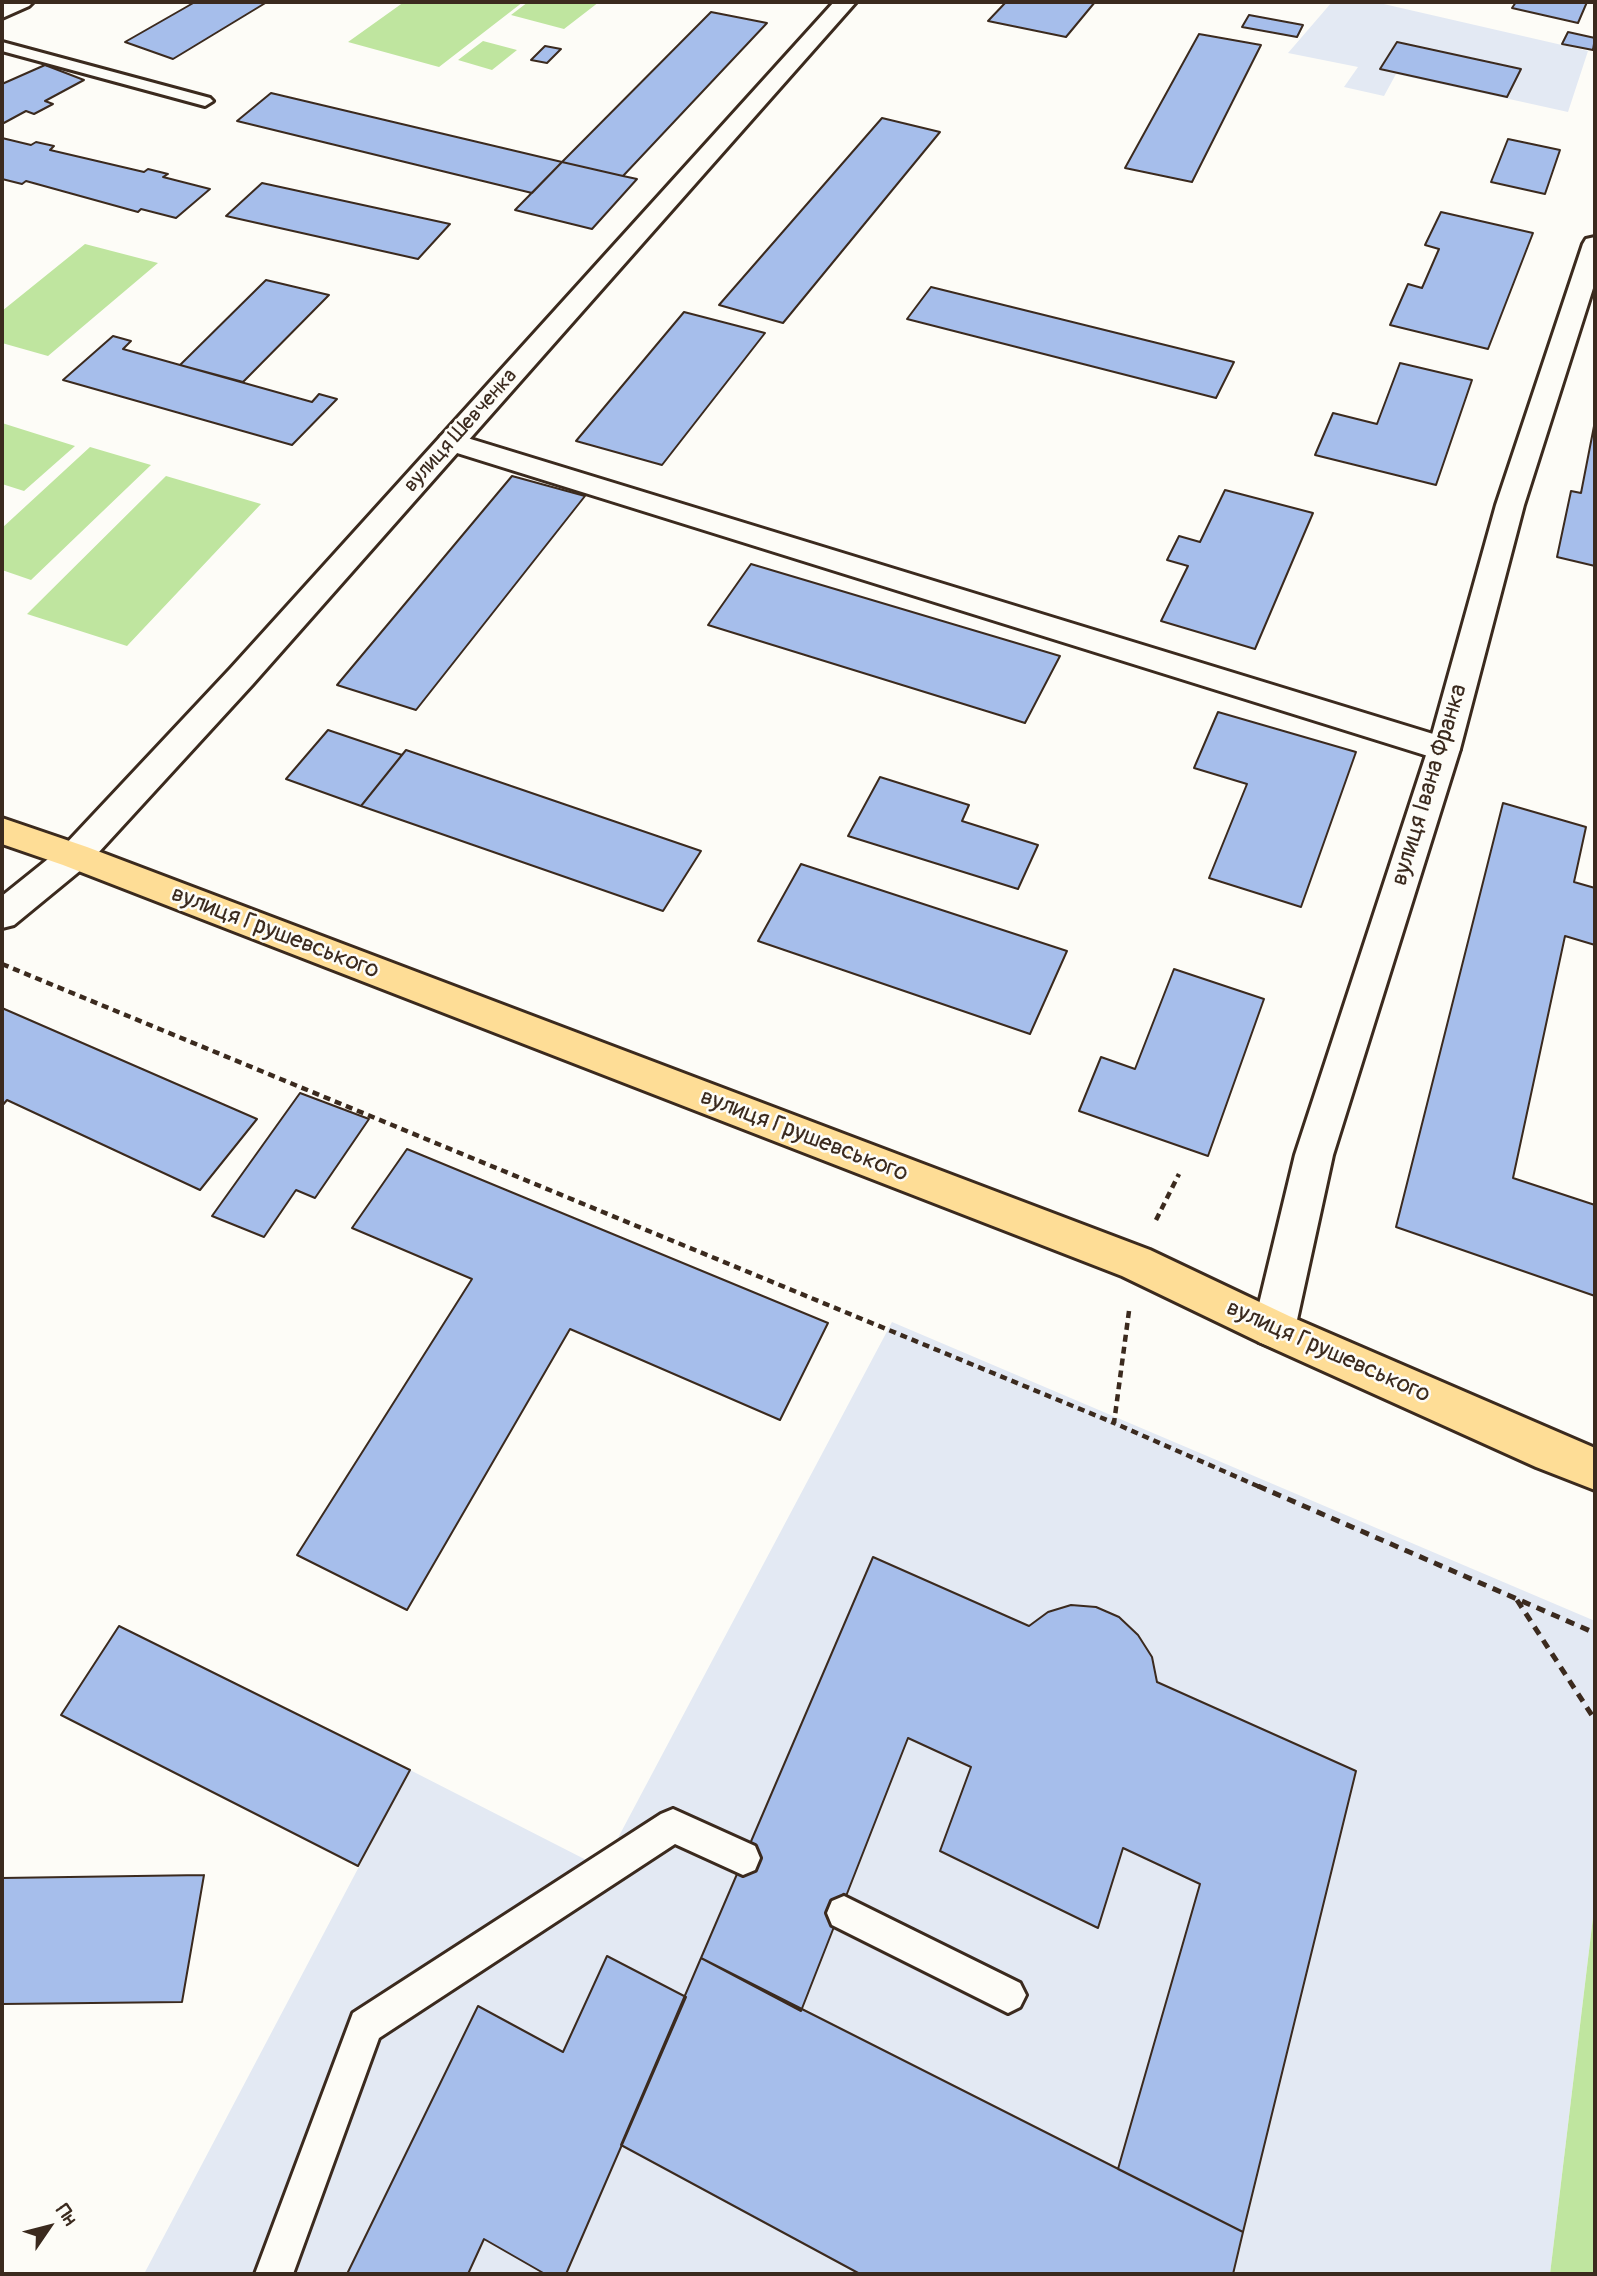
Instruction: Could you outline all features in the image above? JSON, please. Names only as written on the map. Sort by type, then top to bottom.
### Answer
[{"type":"highway","name":"вулиця Грушевського","points":[[2,831],[75,856],[1136,1263],[1274,1329],[1595,1469]]},
{"type":"street","points":[[2,12],[22,2]]},
{"type":"street","name":"вулиця Шевченка","points":[[2,915],[75,856],[241,677],[845,2]]},
{"type":"street","name":"вулиця Івана Франка","points":[[1274,1329],[1314,1155],[1444,749],[1510,505],[1595,244]]},
{"type":"street","points":[[451,442],[1444,749]]},
{"type":"lane","points":[[2,46],[205,101]]},
{"type":"lane","points":[[274,2274],[366,2026],[673,1826],[743,1858]]},
{"type":"lane","points":[[845,1913],[1008,1995]]},
{"type":"path","points":[[2,964],[1114,1423],[1595,1633]]},
{"type":"path","points":[[1114,1423],[1136,1263],[1178,1174]]},
{"type":"path","points":[[1515,1598],[1595,1720]]},
{"type":"shaded area","points":[[1332,2],[1375,2],[1588,51],[1568,112],[1396,74],[1384,96],[1344,87],[1358,67],[1288,53]]},
{"type":"shaded area","points":[[892,1322],[1595,1621],[1595,1901],[1550,2274],[144,2274],[410,1770],[602,1868]]},
{"type":"green space","points":[[404,2],[523,2],[439,67],[348,42]]},
{"type":"green space","points":[[528,2],[599,2],[564,29],[511,15]]},
{"type":"green space","points":[[483,41],[517,50],[492,70],[458,60]]},
{"type":"green space","points":[[85,244],[158,263],[48,356],[2,343],[2,311]]},
{"type":"green space","points":[[2,423],[75,446],[24,491],[2,484]]},
{"type":"green space","points":[[90,447],[151,465],[31,580],[2,570],[2,528]]},
{"type":"green space","points":[[166,476],[261,504],[127,646],[27,614]]},
{"type":"green space","points":[[1595,1901],[1595,2274],[1550,2274]]},
{"type":"building","points":[[195,2],[267,2],[173,59],[125,42]]},
{"type":"building","points":[[1006,2],[1095,2],[1066,37],[988,21]]},
{"type":"building","points":[[1516,2],[1587,2],[1578,23],[1512,8]]},
{"type":"building","points":[[711,12],[767,23],[623,176],[562,162]]},
{"type":"building","points":[[1249,15],[1303,25],[1297,37],[1242,27]]},
{"type":"building","points":[[1568,32],[1595,38],[1593,50],[1562,44]]},
{"type":"building","points":[[1199,34],[1261,45],[1192,182],[1125,168]]},
{"type":"building","points":[[1397,42],[1521,69],[1507,97],[1380,69]]},
{"type":"building","points":[[545,46],[561,49],[547,63],[531,60]]},
{"type":"building","points":[[45,65],[84,80],[45,101],[53,104],[34,114],[26,111],[2,124],[2,84]]},
{"type":"building","points":[[271,93],[562,162],[532,193],[237,121]]},
{"type":"building","points":[[882,118],[940,132],[783,323],[719,305]]},
{"type":"building","points":[[2,138],[31,145],[36,142],[54,146],[50,150],[144,172],[148,169],[168,174],[163,177],[210,189],[176,218],[141,209],[138,212],[26,181],[22,184],[2,179]]},
{"type":"building","points":[[1508,139],[1560,150],[1545,194],[1491,182]]},
{"type":"building","points":[[562,162],[637,179],[592,229],[515,210]]},
{"type":"building","points":[[262,183],[450,224],[418,259],[226,216]]},
{"type":"building","points":[[1441,212],[1533,233],[1488,349],[1390,325],[1408,284],[1422,288],[1439,249],[1425,245]]},
{"type":"building","points":[[266,280],[329,295],[243,382],[180,365]]},
{"type":"building","points":[[931,287],[1234,362],[1216,398],[907,319]]},
{"type":"building","points":[[684,312],[765,333],[662,465],[576,441]]},
{"type":"building","points":[[113,336],[131,341],[123,349],[312,402],[319,394],[337,399],[292,445],[63,380]]},
{"type":"building","points":[[1400,363],[1472,380],[1436,485],[1315,455],[1333,413],[1377,424]]},
{"type":"building","points":[[1595,421],[1595,566],[1557,557],[1571,491],[1581,493]]},
{"type":"building","points":[[512,476],[585,496],[416,710],[337,685]]},
{"type":"building","points":[[1225,490],[1313,513],[1255,649],[1161,621],[1188,566],[1167,560],[1179,536],[1200,542]]},
{"type":"building","points":[[751,564],[1060,656],[1025,723],[708,625]]},
{"type":"building","points":[[1218,712],[1356,752],[1301,907],[1209,878],[1247,784],[1194,768]]},
{"type":"building","points":[[328,730],[402,755],[361,806],[286,779]]},
{"type":"building","points":[[406,750],[701,851],[663,911],[361,806]]},
{"type":"building","points":[[880,777],[969,805],[962,821],[1038,845],[1018,889],[848,836]]},
{"type":"building","points":[[1503,803],[1586,827],[1574,882],[1595,888],[1595,945],[1565,936],[1513,1178],[1595,1205],[1595,1296],[1396,1227]]},
{"type":"building","points":[[801,864],[1067,951],[1030,1034],[758,941]]},
{"type":"building","points":[[1174,969],[1264,999],[1208,1156],[1079,1111],[1101,1057],[1135,1069]]},
{"type":"building","points":[[2,1008],[257,1119],[200,1190],[7,1100],[2,1106]]},
{"type":"building","points":[[300,1093],[369,1119],[315,1198],[296,1190],[264,1237],[212,1216]]},
{"type":"building","points":[[407,1149],[828,1323],[780,1420],[570,1329],[407,1610],[297,1555],[472,1279],[352,1228]]},
{"type":"building","points":[[873,1557],[1029,1626],[1048,1612],[1071,1605],[1096,1607],[1119,1617],[1138,1635],[1152,1657],[1157,1682],[1356,1771],[1243,2232],[1118,2169],[1200,1884],[1123,1848],[1098,1928],[940,1851],[971,1767],[908,1738],[801,2011],[701,1958]]},
{"type":"building","points":[[119,1626],[410,1770],[358,1866],[61,1715]]},
{"type":"building","points":[[204,1875],[182,2002],[2,2004],[2,1878]]},
{"type":"building","points":[[607,1956],[686,1997],[566,2274],[545,2274],[484,2239],[468,2274],[347,2274],[478,2006],[563,2052]]},
{"type":"building","points":[[701,1958],[1243,2232],[1233,2274],[860,2274],[621,2145]]}]
